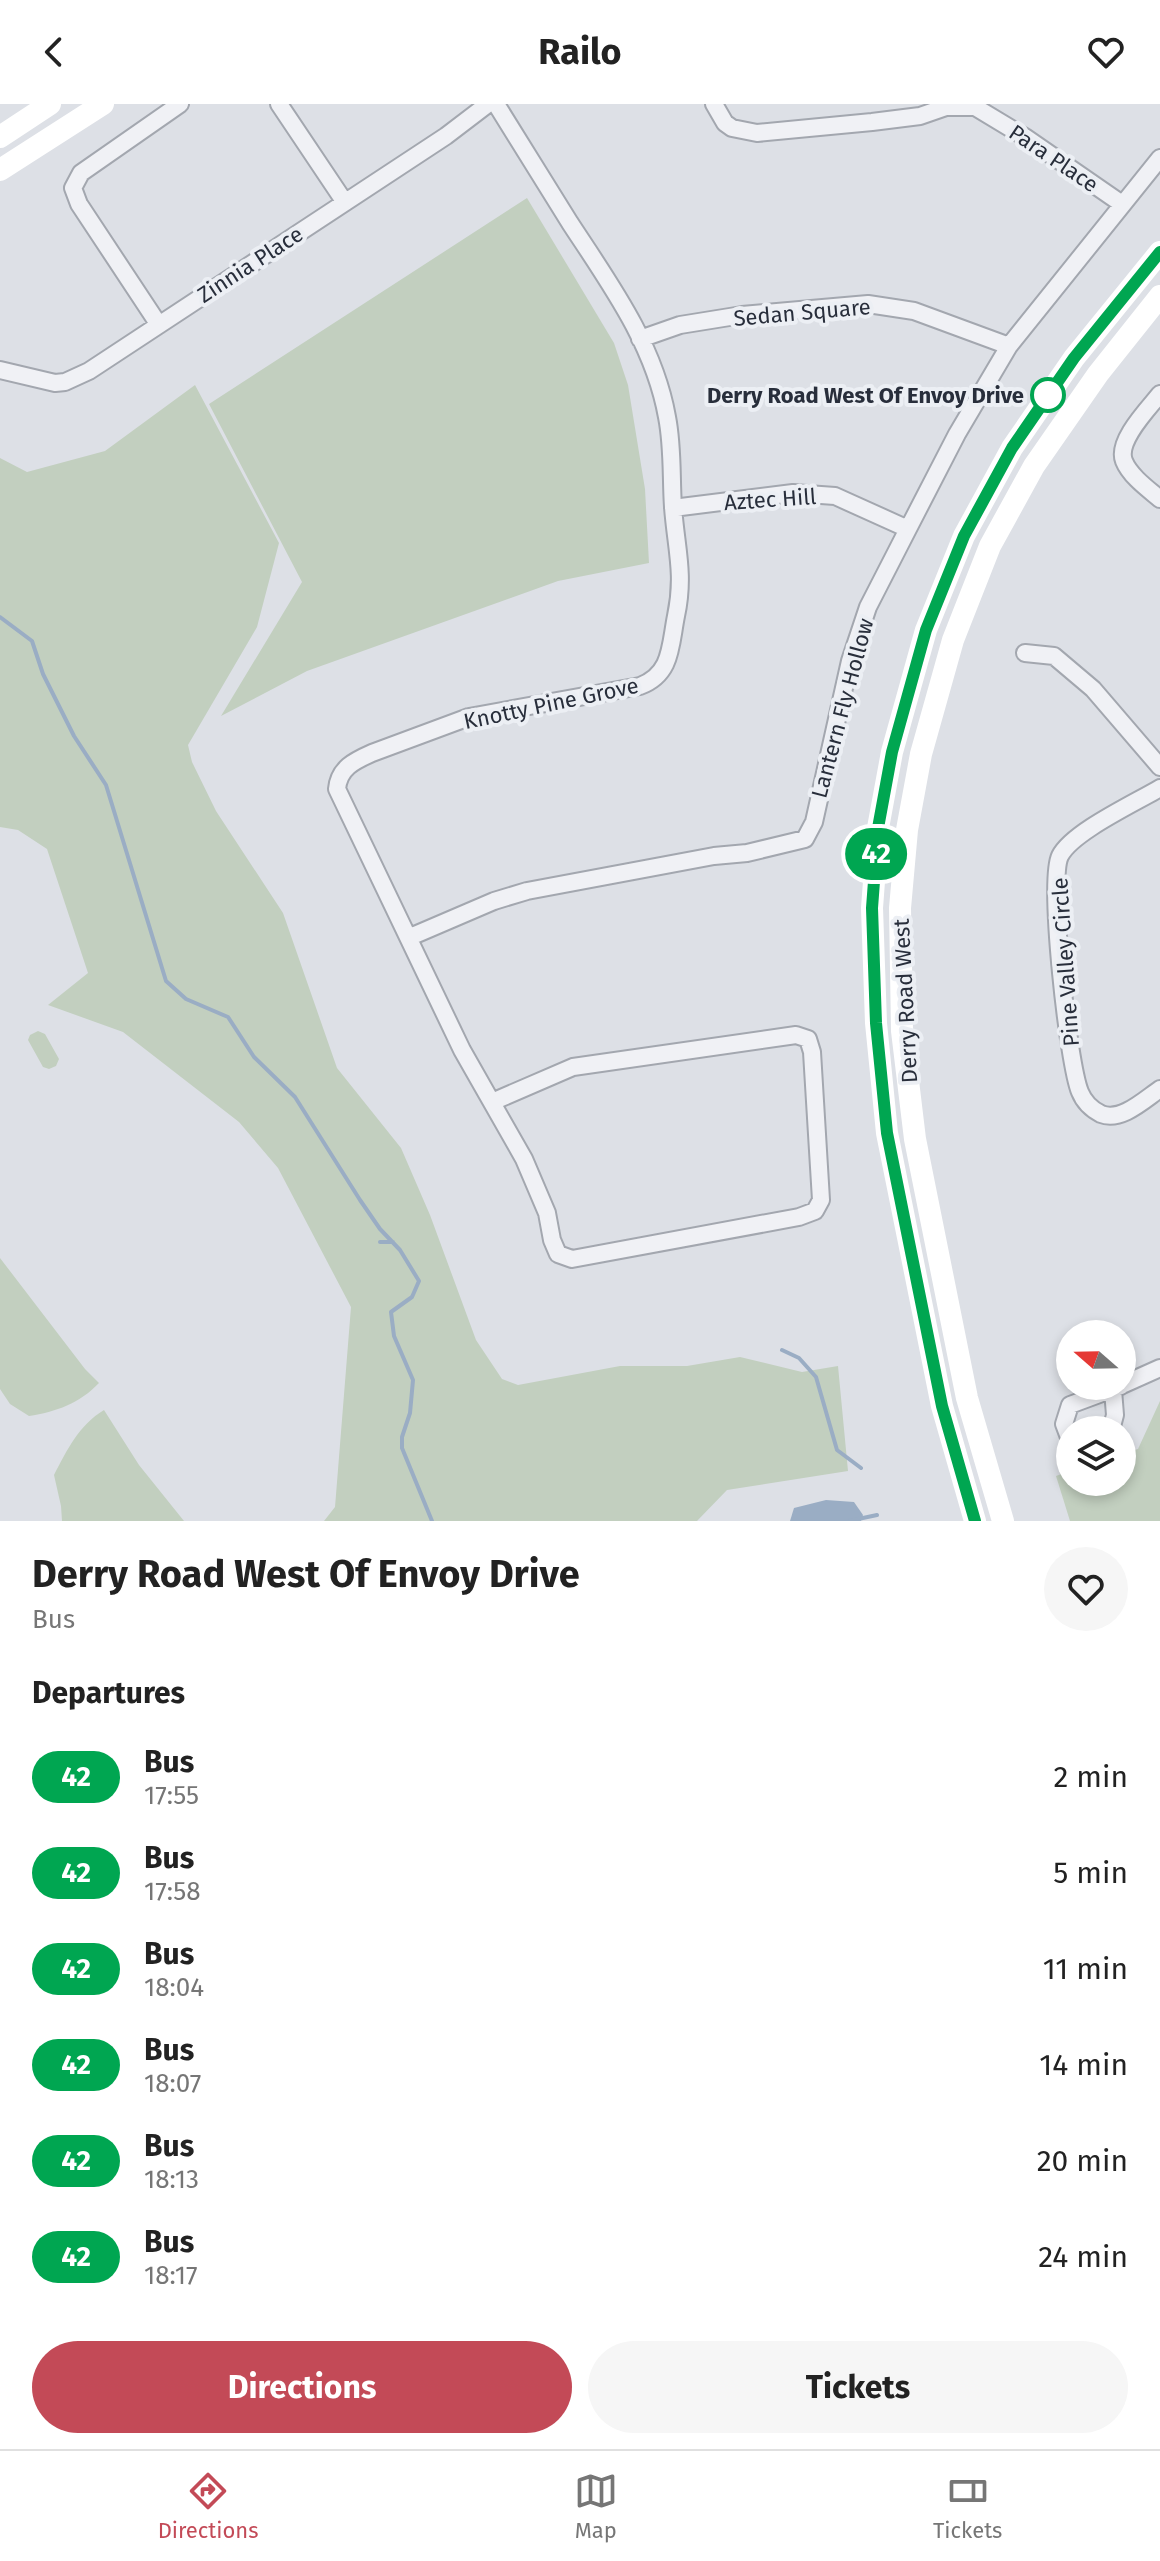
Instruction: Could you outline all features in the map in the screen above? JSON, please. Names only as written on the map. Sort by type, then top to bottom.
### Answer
[{"type":"main road","points":[[0,137],[50,104]]},
{"type":"main road","points":[[0,170],[103,104]]},
{"type":"main road","name":"Derry Road West","points":[[975,1521],[942,1406],[887,1133],[876,1023],[872,908],[878,828],[892,752],[926,630],[964,536],[1012,448],[1074,358],[1160,252]]},
{"type":"main road","name":"Derry Road West","points":[[1003,1521],[967,1398],[915,1139],[902,1031],[900,908],[907,830],[921,754],[953,640],[990,546],[1034,466],[1098,374],[1160,296]]},
{"type":"street","points":[[159,325],[93,228],[73,188],[81,173],[180,104]]},
{"type":"street","points":[[279,104],[344,201]]},
{"type":"street","name":"Zinnia Place","points":[[0,370],[47,382],[65,382],[89,371],[446,136],[488,104]]},
{"type":"street","name":"Knotty Pine Grove","points":[[492,1102],[573,1067],[796,1035],[808,1039],[812,1052],[821,1200],[815,1211],[799,1217],[572,1259],[558,1254],[524,1159],[462,1050],[337,789],[342,773],[356,758],[469,717],[640,686],[655,680],[666,663],[680,599],[682,572],[673,508],[673,466],[667,416],[659,383],[622,303],[496,104]]},
{"type":"street","name":"Para Place","points":[[714,104],[725,123],[732,128],[757,133],[920,116],[946,107],[975,107],[1025,137],[1122,204]]},
{"type":"street","name":"Lantern Fly Hollow","points":[[410,937],[494,901],[527,891],[714,856],[747,853],[805,839],[814,822],[855,648],[868,607],[908,529],[1009,346],[1160,158]]},
{"type":"street","name":"Sedan Square","points":[[640,339],[680,325],[742,315],[868,304],[914,311],[1009,346]]},
{"type":"street","points":[[1160,394],[1131,430],[1123,453],[1123,461],[1141,483],[1160,499]]},
{"type":"street","name":"Aztec Hill","points":[[673,508],[793,493],[835,496],[908,529]]},
{"type":"street","points":[[1025,653],[1054,656],[1093,689],[1160,767]]},
{"type":"street","name":"Pine Valley Circle","points":[[1160,788],[1073,839],[1059,858],[1056,897],[1067,1028],[1075,1079],[1081,1096],[1089,1107],[1104,1115],[1116,1115],[1128,1111],[1160,1089]]},
{"type":"street","points":[[1136,1379],[1160,1368]]},
{"type":"street","points":[[1067,1416],[1070,1405],[1084,1400]]},
{"type":"green space","points":[[527,198],[614,343],[628,385],[645,489],[649,563],[558,581],[307,671],[221,716],[302,582],[209,404]]},
{"type":"green space","points":[[195,385],[279,543],[257,627],[188,745],[192,762],[216,811],[283,913],[337,1068],[401,1148],[430,1215],[476,1340],[502,1379],[518,1385],[620,1366],[687,1366],[740,1357],[802,1372],[838,1366],[848,1471],[727,1490],[697,1521],[324,1521],[335,1507],[351,1307],[278,1168],[239,1122],[123,1032],[48,1005],[88,973],[47,849],[18,830],[0,827],[0,458],[27,472],[105,451]]},
{"type":"green space","points":[[38,1031],[45,1034],[59,1059],[56,1066],[49,1069],[43,1067],[28,1040]]},
{"type":"green space","points":[[0,1258],[99,1383],[67,1406],[29,1416],[10,1404],[0,1389]]},
{"type":"green space","points":[[1160,1401],[1160,1521],[1070,1521],[1062,1496],[1136,1496],[1138,1449]]},
{"type":"green space","points":[[104,1410],[139,1465],[184,1521],[62,1521],[54,1475],[81,1431]]},
{"type":"water","points":[[826,1500],[854,1502],[863,1515],[861,1521],[790,1521],[794,1508]]},
{"type":"waterway","points":[[0,617],[32,641],[43,674],[74,736],[106,785],[166,981],[186,999],[228,1017],[254,1057],[295,1097],[360,1200],[380,1229],[400,1250],[419,1281],[412,1297],[391,1312],[394,1336],[413,1380],[402,1448],[432,1521]]},
{"type":"waterway","points":[[380,1242],[393,1242]]},
{"type":"waterway","points":[[782,1350],[799,1358],[816,1377],[837,1450],[861,1468]]},
{"type":"waterway","points":[[849,1521],[877,1515]]},
{"type":"bus line","name":"42","points":[[975,1521],[942,1406],[887,1133],[876,1023],[872,908],[878,828],[892,752],[926,630],[964,536],[1012,448],[1074,358],[1160,252]]},
{"type":"place","name":"Derry Road West Of Envoy Drive","points":[[1048,395]]}]
